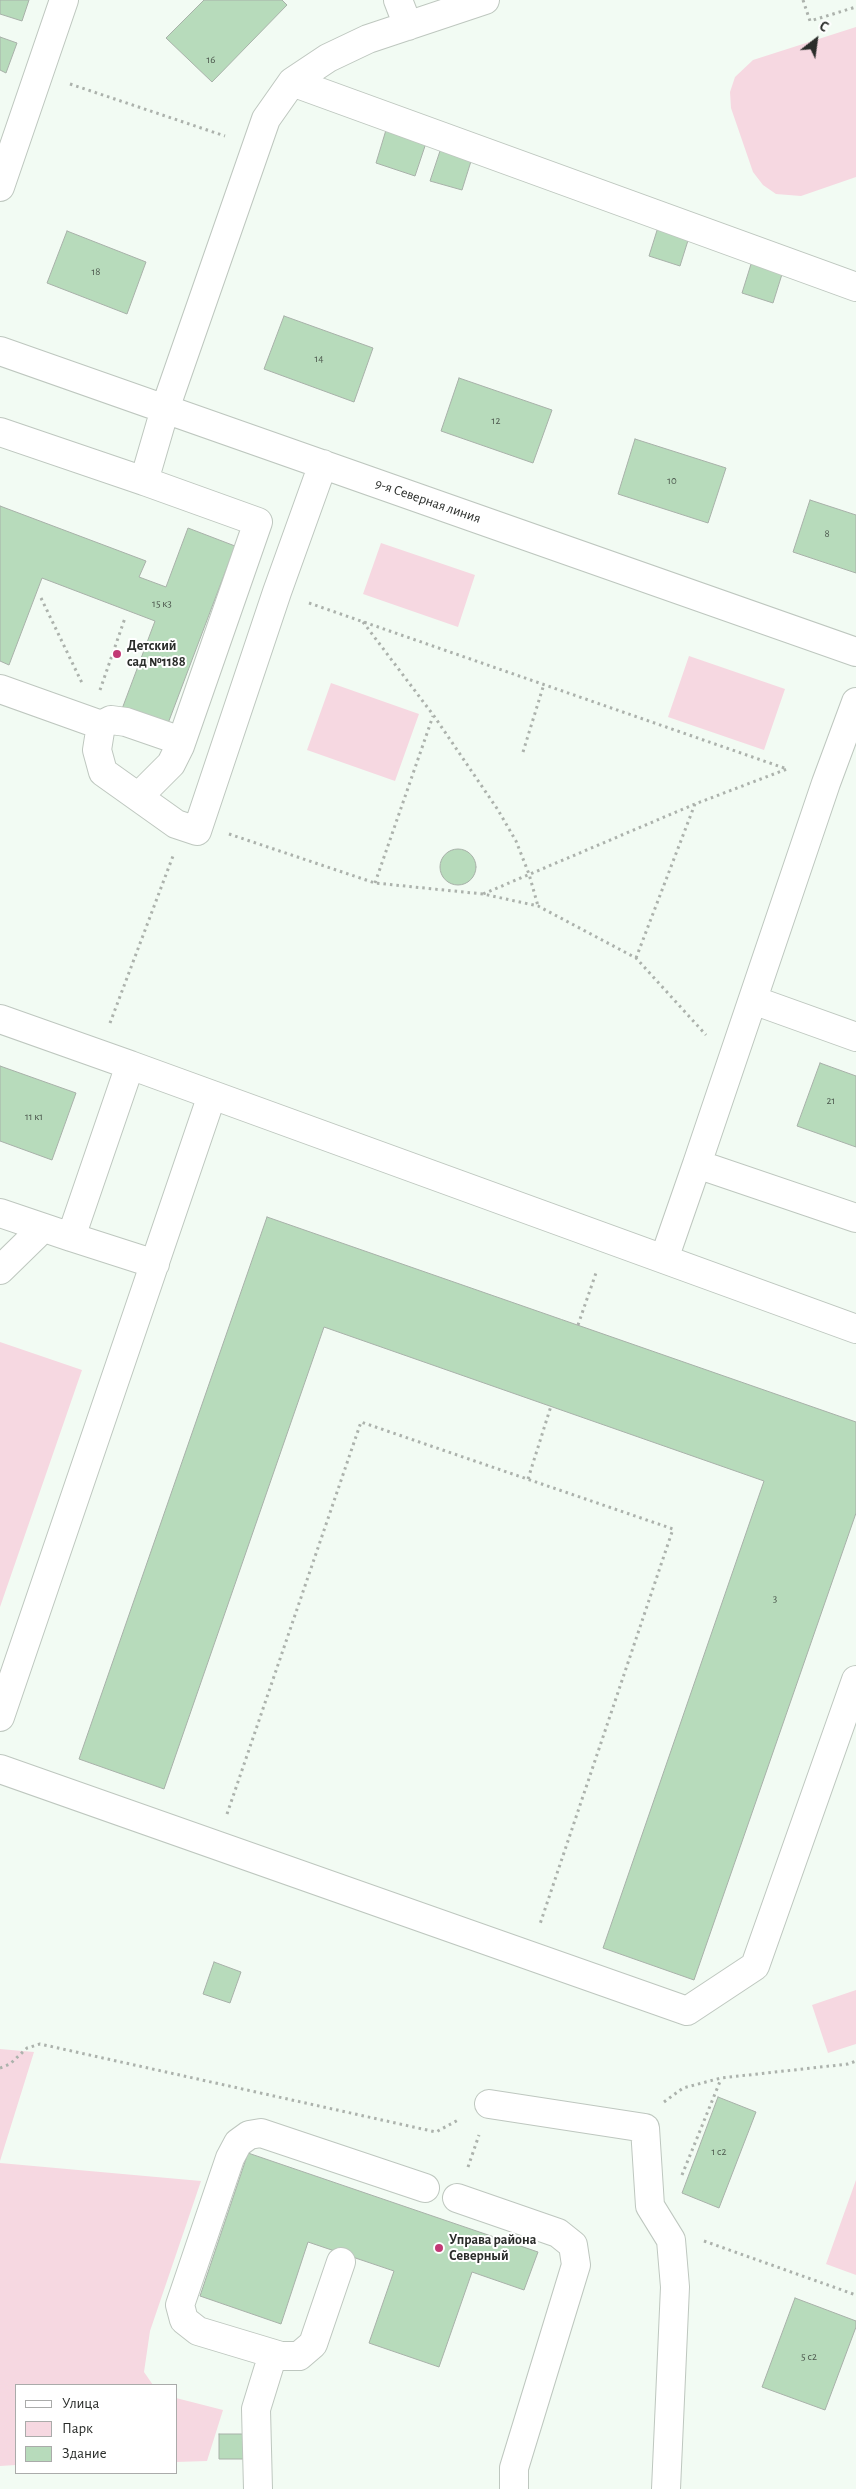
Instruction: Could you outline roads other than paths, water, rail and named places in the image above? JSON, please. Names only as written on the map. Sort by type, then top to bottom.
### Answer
[{"type":"street","points":[[0,187],[64,0]]},
{"type":"street","points":[[398,0],[408,26]]},
{"type":"street","points":[[144,481],[165,409],[266,119],[292,82],[328,58],[368,39],[485,0]]},
{"type":"street","points":[[292,82],[856,287]]},
{"type":"street","name":"9-я Северная линия","points":[[0,351],[856,652]]},
{"type":"street","points":[[0,432],[258,522],[181,741],[171,764],[138,797]]},
{"type":"street","points":[[97,716],[97,750],[104,772],[176,824],[198,828],[277,592],[323,464]]},
{"type":"street","points":[[0,689],[111,720],[126,722],[181,741]]},
{"type":"street","points":[[664,1259],[826,783],[854,716]]},
{"type":"street","points":[[753,1000],[856,1037]]},
{"type":"street","points":[[0,1019],[856,1329]]},
{"type":"street","points":[[71,1237],[130,1065]]},
{"type":"street","points":[[0,1716],[212,1095]]},
{"type":"street","points":[[697,1164],[856,1218]]},
{"type":"street","points":[[0,1213],[155,1264]]},
{"type":"street","points":[[0,1270],[44,1228]]},
{"type":"street","points":[[0,1769],[687,2011],[755,1966],[856,1680]]},
{"type":"street","points":[[489,2104],[645,2128],[650,2206],[671,2240],[675,2287],[666,2489]]},
{"type":"street","points":[[341,2262],[313,2344],[299,2356],[281,2356],[198,2331],[184,2320],[180,2305],[230,2158],[238,2143],[249,2135],[261,2133],[425,2188]]},
{"type":"street","points":[[457,2198],[558,2233],[573,2244],[576,2265],[514,2468],[514,2489]]},
{"type":"street","points":[[258,2489],[256,2409],[273,2354]]},
{"type":"place","name":"Детский сад №1188","points":[[117,654]]},
{"type":"place","name":"Управа района Северный","points":[[439,2248]]}]
